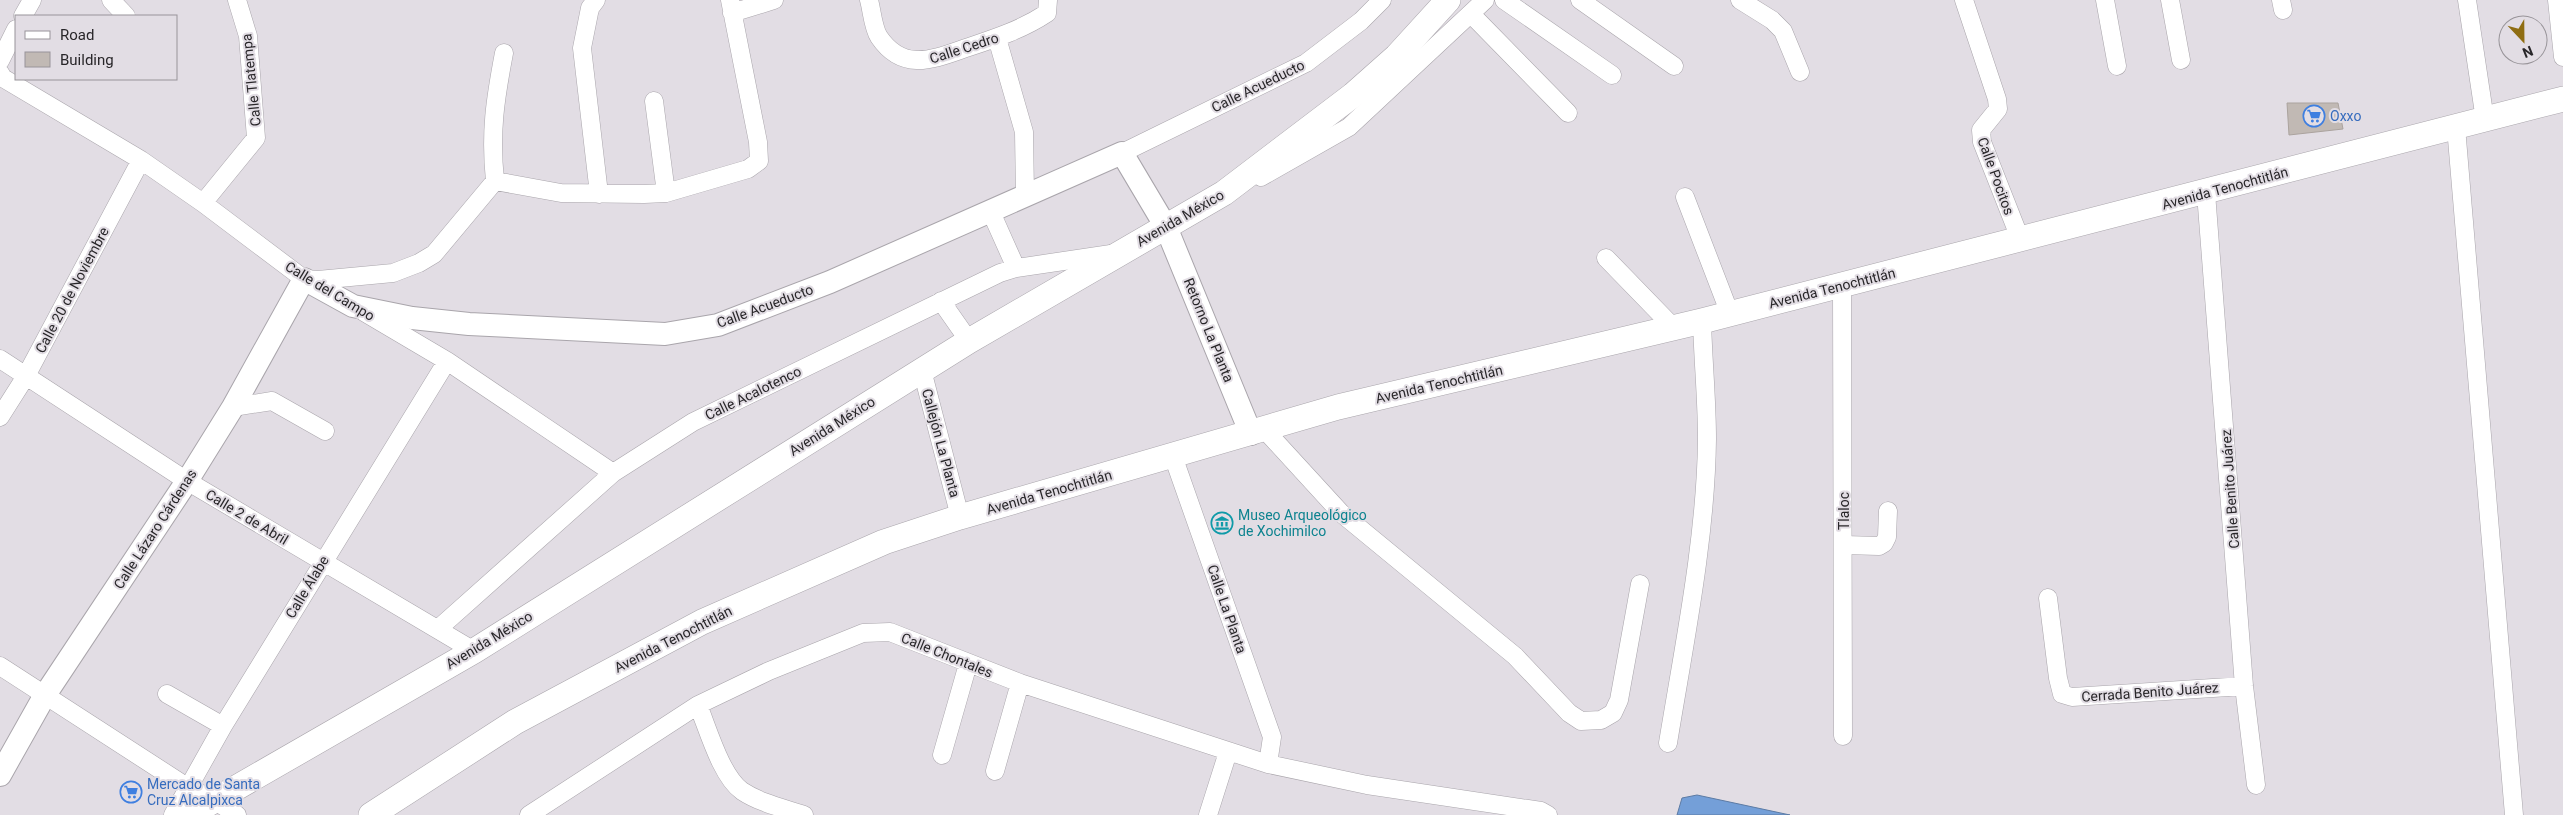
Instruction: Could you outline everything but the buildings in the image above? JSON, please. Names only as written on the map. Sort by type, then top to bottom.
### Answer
[{"type":"main road","name":"Avenida México","points":[[189,815],[474,651],[969,341],[1224,193],[1353,95],[1397,56],[1448,0]]},
{"type":"main road","name":"Avenida Tenochtitlán","points":[[371,815],[515,722],[702,622],[884,542],[960,517],[1338,407],[1674,328],[1842,286],[2563,99]]},
{"type":"street","points":[[24,15],[32,0]]},
{"type":"street","points":[[111,0],[125,15]]},
{"type":"street","name":"Calle Tlatempa","points":[[203,203],[256,138],[248,36],[237,0]]},
{"type":"street","points":[[596,0],[590,8],[582,48],[598,194]]},
{"type":"street","points":[[495,181],[561,193],[666,193],[748,169],[759,161],[758,142],[731,7],[774,0]]},
{"type":"street","name":"Calle Cedro","points":[[869,0],[878,36],[893,52],[909,60],[924,62],[997,38],[1033,23],[1047,13],[1048,0]]},
{"type":"street","name":"Calle Acueducto","points":[[353,306],[412,318],[469,324],[665,334],[718,325],[830,282],[990,212],[1122,153],[1306,63],[1361,21],[1382,0]]},
{"type":"street","points":[[1224,193],[1237,190],[1349,127],[1485,0]]},
{"type":"street","points":[[1504,0],[1612,75]]},
{"type":"street","points":[[1580,0],[1674,66]]},
{"type":"street","points":[[1740,0],[1772,20],[1783,31],[1800,72]]},
{"type":"street","name":"Calle Pocitos","points":[[1964,0],[1997,99],[1998,109],[1980,130],[1982,142],[2020,241]]},
{"type":"street","points":[[2105,0],[2117,66]]},
{"type":"street","points":[[2170,0],[2181,60]]},
{"type":"street","points":[[2467,0],[2485,120]]},
{"type":"street","points":[[2556,0],[2563,57]]},
{"type":"street","points":[[1472,14],[1568,113]]},
{"type":"street","points":[[0,61],[15,31]]},
{"type":"street","points":[[997,38],[1024,132],[1025,196]]},
{"type":"street","points":[[304,279],[318,280],[393,273],[419,263],[434,254],[495,181],[491,145],[493,111],[504,53]]},
{"type":"street","name":"Calle del Campo","points":[[0,73],[4,78],[141,160],[203,203],[304,279],[446,361],[613,473]]},
{"type":"street","points":[[654,101],[666,193]]},
{"type":"street","points":[[2456,127],[2514,815]]},
{"type":"street","points":[[1122,153],[1166,227]]},
{"type":"street","name":"Calle 20 de Noviembre","points":[[0,417],[26,376],[141,160]]},
{"type":"street","name":"Calle Benito Juárez","points":[[2206,193],[2244,686],[2256,785]]},
{"type":"street","points":[[1685,197],[1730,314]]},
{"type":"street","points":[[990,212],[1016,268]]},
{"type":"street","name":"Retorno La Planta","points":[[1166,227],[1258,431]]},
{"type":"street","name":"Calle Acalotenco","points":[[439,628],[613,473],[693,422],[941,301],[1016,268],[1119,253]]},
{"type":"street","points":[[1606,258],[1674,328]]},
{"type":"street","name":"Calle Lázaro Cárdenas","points":[[1,773],[45,695],[187,481],[233,407],[304,279]]},
{"type":"street","name":"Tlaloc","points":[[1842,286],[1843,736]]},
{"type":"street","points":[[941,301],[969,341]]},
{"type":"street","points":[[1668,743],[1692,597],[1703,500],[1706,439],[1702,321]]},
{"type":"street","name":"Calle 2 de Abril","points":[[0,359],[187,481],[439,628],[474,651]]},
{"type":"street","name":"Calle Álabe","points":[[173,815],[222,726],[446,361]]},
{"type":"street","name":"Callejón La Planta","points":[[922,370],[960,517]]},
{"type":"street","points":[[233,407],[272,401],[325,430]]},
{"type":"street","points":[[1258,431],[1341,513],[1515,656],[1569,713],[1581,721],[1601,720],[1613,713],[1619,700],[1640,584]]},
{"type":"street","name":"Calle La Planta","points":[[1173,456],[1272,738],[1268,764]]},
{"type":"street","points":[[1844,545],[1879,546],[1884,544],[1887,537],[1888,511]]},
{"type":"street","name":"Cerrada Benito Juárez","points":[[2048,598],[2058,678],[2062,694],[2072,697],[2244,686]]},
{"type":"street","name":"Calle Chontales","points":[[529,815],[698,705],[769,670],[863,633],[890,632],[1020,683],[1268,764],[1367,785],[1541,811],[1548,815]]},
{"type":"street","points":[[942,755],[968,664]]},
{"type":"street","points":[[0,666],[187,787],[214,800],[237,815]]},
{"type":"street","points":[[994,771],[1020,683]]},
{"type":"street","points":[[167,694],[222,726]]},
{"type":"street","points":[[698,705],[725,771],[740,790],[757,799],[804,815]]},
{"type":"street","points":[[1208,815],[1228,752]]},
{"type":"water","points":[[1697,795],[1790,815],[1677,815],[1682,798]]},
{"type":"place","name":"Oxxo","points":[[2314,116]]},
{"type":"place","name":"Museo Arqueológico de Xochimilco","points":[[1222,523]]},
{"type":"place","name":"Mercado de Santa Cruz Alcalpixca","points":[[131,792]]}]
